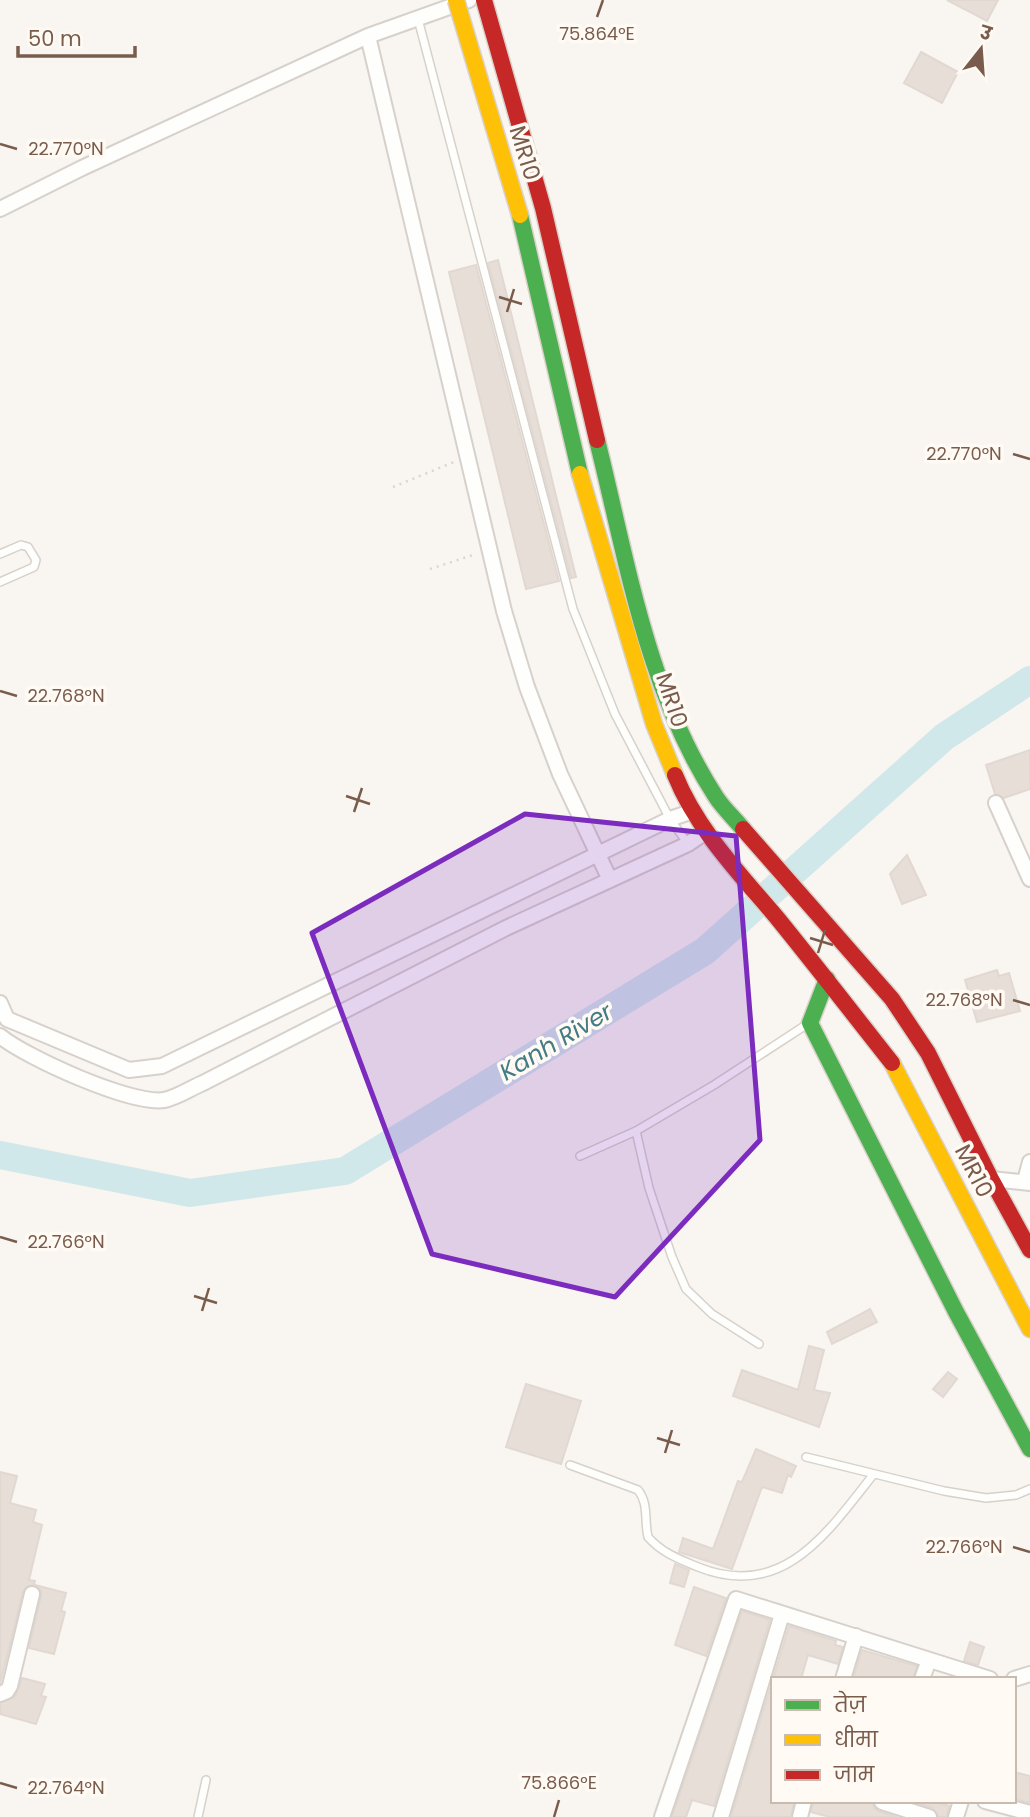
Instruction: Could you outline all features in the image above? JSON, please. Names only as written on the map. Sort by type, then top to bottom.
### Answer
[{"type":"main road","name":"MR10","points":[[456,0],[520,215],[585,490],[653,724],[684,798],[723,853],[827,979],[895,1068],[1030,1329]]},
{"type":"main road","name":"MR10","points":[[484,0],[543,208],[645,634],[659,678],[694,760],[718,799],[744,831],[892,999],[928,1053],[1030,1250]]},
{"type":"main road","points":[[827,979],[810,1023],[956,1312],[1030,1449]]},
{"type":"street","points":[[0,209],[82,168],[368,36],[469,0]]},
{"type":"street","points":[[368,36],[504,611],[527,687],[560,774],[610,880]]},
{"type":"street","points":[[996,803],[1030,879]]},
{"type":"street","points":[[0,1003],[7,1019],[128,1070],[162,1066],[670,819],[693,811]]},
{"type":"street","points":[[0,1036],[11,1045],[61,1070],[134,1098],[164,1100],[203,1083],[506,928],[688,844],[707,831]]},
{"type":"street","points":[[991,1179],[1027,1182],[1030,1162]]},
{"type":"street","points":[[0,1694],[10,1686],[33,1594]]},
{"type":"street","points":[[662,1817],[736,1599],[984,1677]]},
{"type":"street","points":[[721,1817],[782,1614]]},
{"type":"street","points":[[844,1677],[856,1636]]},
{"type":"street","points":[[923,1677],[929,1660]]},
{"type":"street","points":[[885,1803],[929,1817]]},
{"type":"street","points":[[992,1803],[1030,1813]]},
{"type":"lane","points":[[418,19],[573,608],[615,714],[670,819],[688,844]]},
{"type":"lane","points":[[0,554],[21,545],[28,547],[36,560],[34,567],[0,582]]},
{"type":"lane","points":[[580,1156],[636,1131],[810,1023]]},
{"type":"lane","points":[[636,1131],[649,1188],[671,1258],[686,1289],[712,1314],[759,1344]]},
{"type":"lane","points":[[806,1457],[873,1475],[986,1498],[1016,1495],[1030,1489]]},
{"type":"lane","points":[[570,1465],[638,1490],[644,1497],[648,1537],[667,1554],[715,1573],[740,1577],[764,1574],[793,1562],[825,1536],[873,1475]]},
{"type":"lane","points":[[198,1817],[206,1780]]},
{"type":"path","points":[[393,486],[467,456]]},
{"type":"path","points":[[430,569],[489,550]]},
{"type":"highlighted area","points":[[525,814],[736,836],[760,1140],[615,1297],[432,1254],[312,933]]},
{"type":"building","points":[[947,0],[998,0],[987,21]]},
{"type":"building","points":[[921,52],[958,72],[942,103],[904,83]]},
{"type":"building","points":[[498,260],[576,577],[571,578],[488,263]]},
{"type":"building","points":[[476,265],[559,581],[526,589],[449,272]]},
{"type":"building","points":[[1030,750],[1030,789],[1004,798],[995,794],[986,765]]},
{"type":"building","points":[[907,855],[926,895],[902,904],[890,874]]},
{"type":"building","points":[[997,970],[999,976],[1009,973],[1020,1011],[977,1022],[965,980]]},
{"type":"building","points":[[870,1309],[877,1322],[832,1344],[827,1332]]},
{"type":"building","points":[[809,1346],[824,1350],[814,1390],[830,1393],[819,1427],[733,1396],[742,1370],[798,1390]]},
{"type":"building","points":[[948,1372],[957,1379],[943,1397],[933,1389]]},
{"type":"building","points":[[526,1384],[581,1401],[561,1464],[506,1447]]},
{"type":"building","points":[[756,1449],[796,1466],[791,1477],[788,1475],[782,1493],[762,1487],[732,1569],[679,1552],[683,1538],[713,1549],[738,1481],[742,1482]]},
{"type":"building","points":[[0,1472],[17,1476],[10,1503],[36,1510],[33,1522],[42,1525],[29,1580],[35,1581],[34,1585],[26,1587],[23,1592],[0,1684]]},
{"type":"building","points":[[675,1564],[689,1570],[684,1587],[670,1583]]},
{"type":"building","points":[[35,1585],[66,1593],[61,1611],[65,1612],[54,1654],[29,1648],[41,1596],[41,1591]]},
{"type":"building","points":[[694,1587],[726,1598],[706,1656],[675,1645]]},
{"type":"building","points":[[742,1611],[770,1620],[714,1806],[692,1800],[686,1817],[672,1817]]},
{"type":"building","points":[[789,1626],[836,1641],[835,1645],[843,1647],[838,1664],[808,1655],[802,1677],[774,1677]]},
{"type":"building","points":[[970,1642],[984,1647],[978,1665],[964,1661]]},
{"type":"building","points":[[862,1650],[917,1666],[914,1677],[854,1677]]},
{"type":"building","points":[[22,1678],[45,1684],[41,1696],[46,1697],[36,1724],[0,1714],[0,1703],[15,1697]]},
{"type":"building","points":[[771,1685],[771,1803],[794,1803],[791,1817],[731,1817]]},
{"type":"building","points":[[1016,1772],[1030,1776],[1030,1803],[1016,1800]]},
{"type":"building","points":[[813,1803],[873,1803],[878,1811],[897,1817],[830,1817],[811,1812]]},
{"type":"building","points":[[917,1803],[949,1806],[947,1817],[938,1817],[933,1808]]},
{"type":"waterway","name":"Kanh River","points":[[0,1155],[190,1193],[345,1171],[705,951],[944,737],[1030,680]]},
{"type":"traffic: fast","points":[[520,215],[580,474]]},
{"type":"traffic: fast","points":[[597,440],[630,578],[656,669],[692,756],[716,797],[743,829]]},
{"type":"traffic: fast","points":[[827,979],[810,1023],[956,1312],[1030,1449]]},
{"type":"traffic: slow","points":[[456,0],[520,215]]},
{"type":"traffic: slow","points":[[580,474],[654,724],[675,775]]},
{"type":"traffic: slow","points":[[892,1063],[1030,1329]]},
{"type":"traffic: jam","points":[[484,0],[543,208],[597,440]]},
{"type":"traffic: jam","points":[[675,775],[695,815],[721,851],[892,1063]]},
{"type":"traffic: jam","points":[[743,829],[892,999],[928,1053],[1030,1250]]}]
